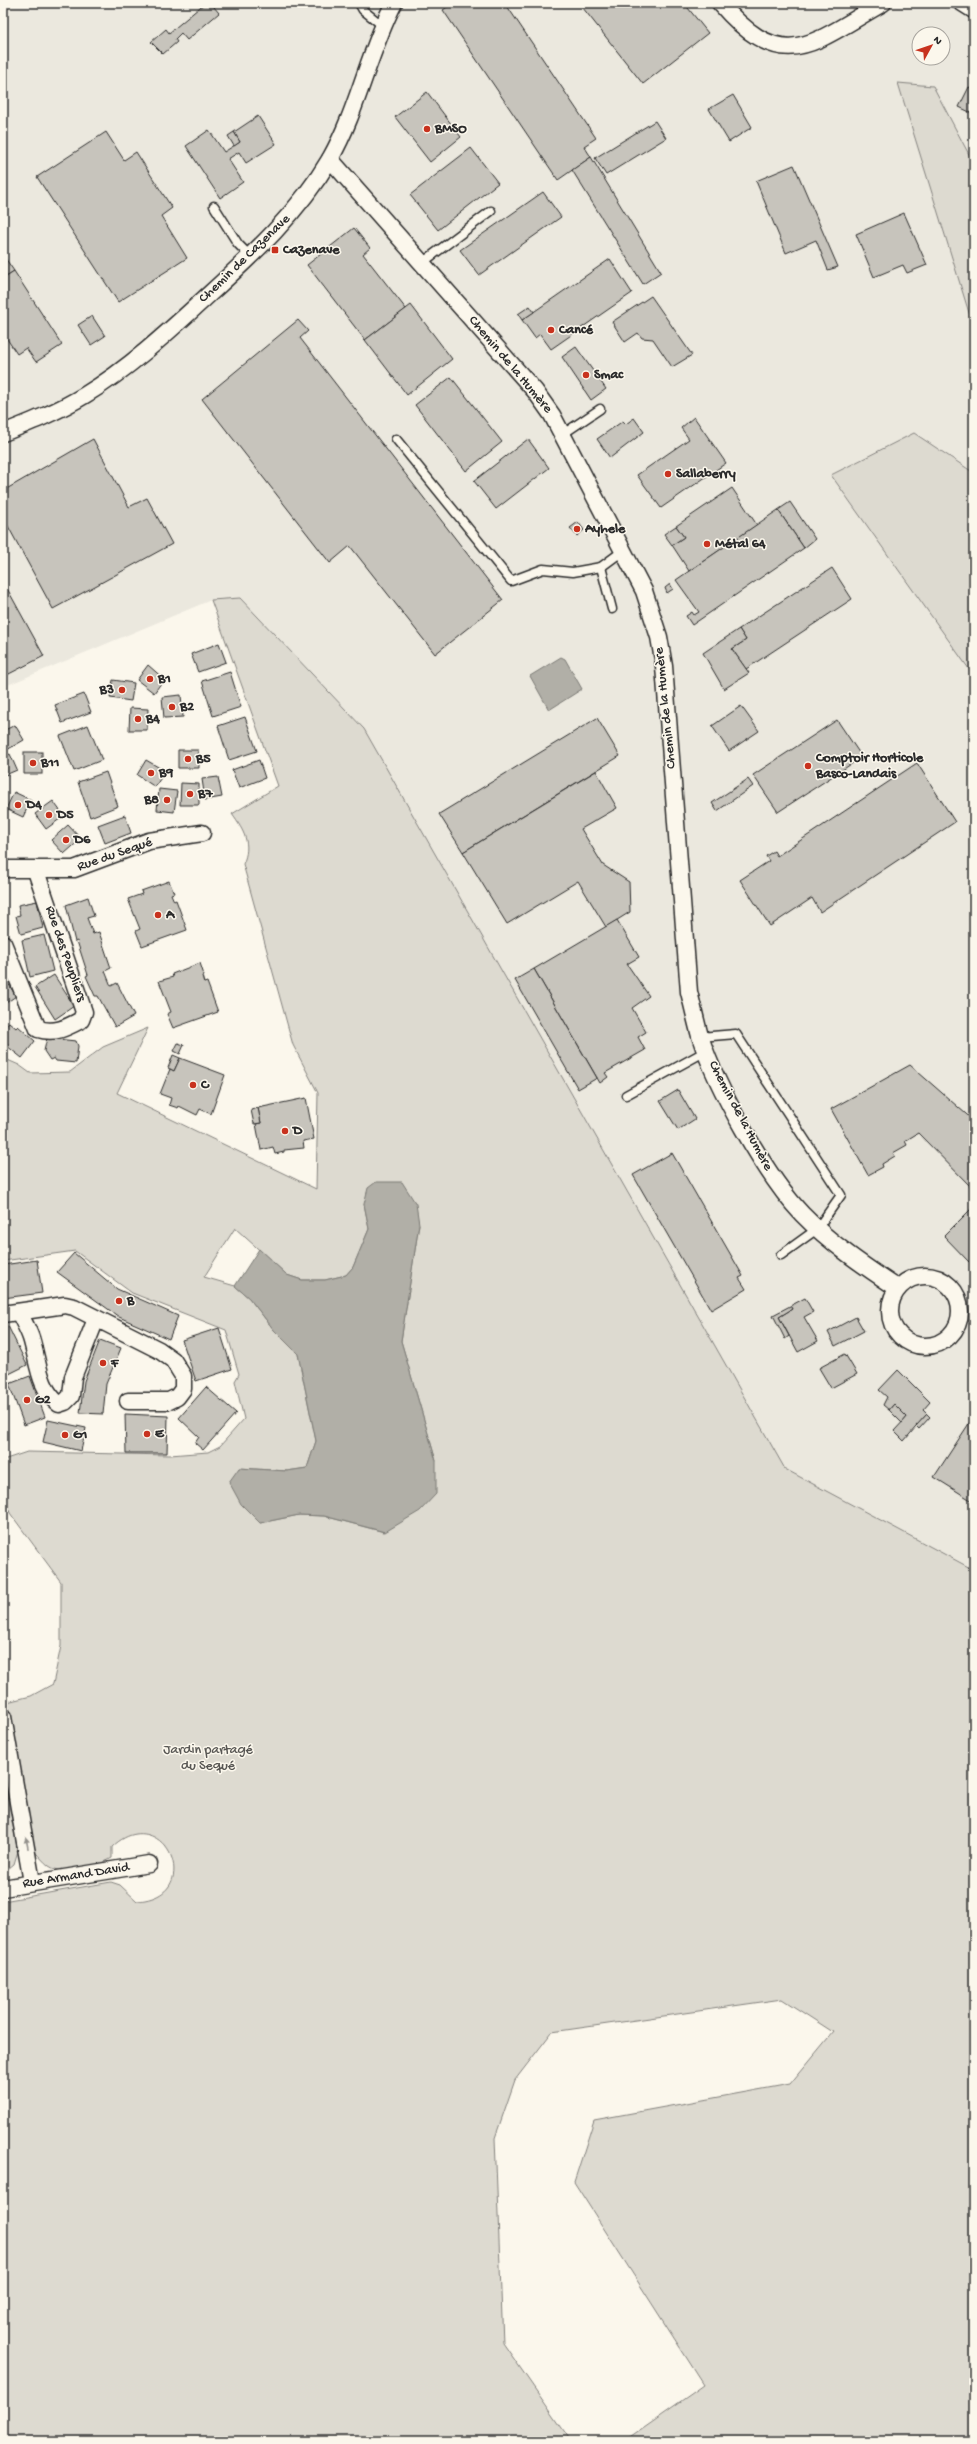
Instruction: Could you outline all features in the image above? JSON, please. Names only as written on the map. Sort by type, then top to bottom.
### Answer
[{"type":"street","name":"Chemin de Cazenave","points":[[3,433],[60,408],[105,383],[174,327],[275,233],[293,212],[330,159],[343,133],[383,26],[394,3]]},
{"type":"street","points":[[720,3],[736,21],[755,36],[767,44],[786,47],[802,46],[818,40],[883,3]]},
{"type":"street","name":"Chemin de la Humère","points":[[330,159],[535,391],[563,434],[624,550],[644,591],[659,637],[664,666],[686,959],[690,992],[703,1044],[722,1087],[769,1171],[783,1192],[818,1229],[843,1251],[897,1288]]},
{"type":"street","name":"Rue du Sequé","points":[[3,870],[36,871],[74,869],[149,841],[202,833]]},
{"type":"street","name":"Rue des Peupliers","points":[[3,943],[38,1029],[49,1032],[61,1031],[81,1020],[84,1012],[36,871]]},
{"type":"street","points":[[924,1276],[936,1278],[952,1288],[958,1298],[961,1311],[959,1323],[950,1337],[938,1344],[924,1346],[906,1341],[899,1335],[892,1324],[890,1311],[892,1299],[897,1288],[910,1278],[924,1276]]},
{"type":"street","points":[[3,1314],[65,1305],[79,1309],[96,1320],[159,1350],[173,1360],[183,1376],[183,1389],[177,1397],[169,1401],[128,1401]]},
{"type":"street","points":[[19,1312],[30,1337],[43,1382],[51,1399],[59,1404],[65,1402],[71,1396],[73,1377],[96,1320]]},
{"type":"street","points":[[3,1717],[32,1882]]},
{"type":"street","name":"Rue Armand David","points":[[3,1888],[32,1882],[149,1864]]},
{"type":"lane","points":[[359,3],[362,10],[383,26]]},
{"type":"lane","points":[[955,3],[974,15]]},
{"type":"lane","points":[[214,206],[238,244],[250,256]]},
{"type":"lane","points":[[422,263],[492,211]]},
{"type":"lane","points":[[563,434],[600,409]]},
{"type":"lane","points":[[396,439],[511,581],[543,568],[573,572],[601,568],[624,550]]},
{"type":"lane","points":[[601,568],[612,609]]},
{"type":"lane","points":[[626,1095],[703,1044],[736,1034],[841,1195],[818,1229],[780,1256]]},
{"type":"shaded area","points":[[3,3],[974,3],[974,164],[933,86],[898,83],[974,329],[974,473],[914,433],[831,475],[974,676],[974,1570],[785,1469],[364,729],[240,598],[211,600],[3,687],[3,36],[8,35]]},
{"type":"shaded area","points":[[561,657],[565,659],[582,689],[549,710],[530,676]]},
{"type":"shaded area","points":[[376,1182],[402,1182],[416,1204],[419,1224],[401,1341],[436,1461],[436,1494],[420,1511],[385,1532],[324,1516],[299,1515],[260,1523],[241,1504],[229,1482],[239,1468],[287,1471],[307,1468],[316,1441],[298,1354],[274,1330],[249,1298],[235,1286],[259,1249],[287,1275],[302,1280],[325,1280],[346,1275],[353,1267],[369,1229],[364,1204],[368,1188]]},
{"type":"green space","points":[[898,83],[933,86],[974,164],[974,329]]},
{"type":"green space","points":[[914,433],[974,473],[974,676],[831,475]]},
{"type":"green space","name":"Jardin partagé du Sequé","points":[[240,598],[364,729],[785,1469],[974,1570],[974,2441],[624,2441],[704,2385],[574,2182],[594,2120],[790,2084],[833,2032],[782,1999],[552,2032],[515,2080],[495,2138],[503,2343],[571,2441],[3,2441],[3,1901],[111,1882],[120,1885],[137,1901],[159,1895],[170,1884],[174,1869],[170,1854],[161,1842],[147,1834],[130,1835],[112,1847],[112,1858],[98,1865],[81,1870],[63,1871],[56,1869],[49,1866],[35,1852],[7,1702],[31,1696],[53,1684],[61,1646],[61,1582],[10,1513],[3,1493],[3,1460],[27,1452],[170,1455],[208,1452],[220,1446],[244,1419],[235,1381],[239,1374],[226,1330],[132,1293],[75,1251],[3,1261],[3,1058],[19,1065],[30,1073],[70,1072],[103,1047],[148,1028],[117,1093],[316,1189],[318,1093],[293,1045],[243,864],[246,857],[247,844],[240,826],[232,814],[278,786],[211,600]],"holes":[[[364,1204],[419,1224],[401,1341],[436,1461],[384,1532],[324,1516],[299,1515],[260,1523],[239,1468],[287,1471],[307,1468],[316,1441],[298,1354],[274,1330],[249,1298],[235,1286],[204,1277],[235,1228],[287,1275],[302,1280],[325,1280],[346,1275],[353,1267],[369,1229]]]},
{"type":"green space","points":[[3,1774],[18,1851],[14,1864],[3,1873]]},
{"type":"building","points":[[205,3],[218,3],[214,7],[219,13],[187,40],[181,33],[175,39],[177,42],[163,54],[151,42],[166,29],[169,33]]},
{"type":"building","points":[[453,3],[505,3],[596,138],[584,146],[591,157],[558,180],[443,10]]},
{"type":"building","points":[[579,3],[684,3],[708,33],[643,84]]},
{"type":"building","points":[[969,87],[974,89],[974,114],[959,107]]},
{"type":"building","points":[[427,92],[461,137],[430,162],[395,117]]},
{"type":"building","points":[[733,95],[752,127],[729,142],[709,109]]},
{"type":"building","points":[[258,116],[276,144],[246,163],[239,152],[228,159],[243,182],[220,198],[186,146],[209,130],[224,152],[240,142],[234,132]]},
{"type":"building","points":[[655,121],[666,138],[606,175],[595,158]]},
{"type":"building","points":[[106,132],[124,160],[136,152],[172,208],[161,216],[187,258],[118,302],[37,177]]},
{"type":"building","points":[[234,132],[240,142],[234,146],[228,136]]},
{"type":"building","points":[[471,148],[498,183],[438,230],[410,195]]},
{"type":"building","points":[[591,157],[661,272],[643,284],[572,170]]},
{"type":"building","points":[[794,165],[838,267],[828,270],[816,240],[786,253],[756,181]]},
{"type":"building","points":[[543,192],[561,217],[479,275],[460,250]]},
{"type":"building","points":[[904,213],[927,265],[907,273],[903,265],[874,277],[856,234]]},
{"type":"building","points":[[354,228],[370,248],[363,254],[406,309],[365,340],[307,265]]},
{"type":"building","points":[[3,255],[14,271],[3,278]]},
{"type":"building","points":[[610,259],[632,293],[551,349],[540,334],[535,338],[522,320]]},
{"type":"building","points":[[14,271],[62,345],[36,362],[26,348],[17,354],[3,333],[3,278]]},
{"type":"building","points":[[651,296],[692,355],[672,367],[653,339],[642,338],[638,333],[625,342],[612,322]]},
{"type":"building","points":[[411,305],[452,359],[407,395],[365,340]]},
{"type":"building","points":[[530,306],[534,312],[522,320],[518,314]]},
{"type":"building","points":[[92,316],[105,336],[91,345],[78,325]]},
{"type":"building","points":[[298,320],[308,331],[300,338],[503,600],[435,654],[350,546],[330,563],[202,399]]},
{"type":"building","points":[[576,347],[606,389],[591,400],[562,357]]},
{"type":"building","points":[[451,377],[502,442],[466,471],[415,405]]},
{"type":"building","points":[[694,417],[726,463],[661,508],[637,475],[689,439],[681,428]]},
{"type":"building","points":[[634,418],[644,432],[610,458],[597,439],[623,421],[626,424]]},
{"type":"building","points":[[93,439],[129,507],[147,498],[172,544],[53,609],[3,517],[3,491]]},
{"type":"building","points":[[528,439],[549,468],[496,509],[474,481]]},
{"type":"building","points":[[732,488],[757,525],[689,571],[672,545],[684,537],[676,526]]},
{"type":"building","points":[[790,502],[815,539],[804,548],[778,510]]},
{"type":"building","points":[[778,510],[804,548],[692,625],[686,616],[692,612],[694,615],[699,612],[676,580]]},
{"type":"building","name":"Ayhele","points":[[578,522],[584,530],[577,536],[570,528]]},
{"type":"building","points":[[676,526],[684,537],[672,545],[664,534]]},
{"type":"building","points":[[832,568],[852,599],[746,669],[732,649],[746,640],[739,629]]},
{"type":"building","points":[[3,581],[44,656],[3,677]]},
{"type":"building","points":[[670,584],[673,589],[667,593],[665,588]]},
{"type":"building","points":[[739,629],[746,640],[732,649],[749,673],[724,689],[703,653]]},
{"type":"building","points":[[219,643],[226,662],[198,672],[191,654]]},
{"type":"building","name":"B1","points":[[148,665],[164,679],[154,693],[137,680]]},
{"type":"building","points":[[230,672],[241,707],[213,716],[202,681]]},
{"type":"building","name":"B3","points":[[113,680],[134,683],[131,701],[110,698]]},
{"type":"building","points":[[84,694],[91,712],[62,723],[55,705]]},
{"type":"building","name":"B2","points":[[181,695],[183,717],[164,718],[162,697]]},
{"type":"building","points":[[741,706],[759,731],[729,751],[712,726]]},
{"type":"building","name":"B4","points":[[130,708],[148,709],[147,730],[129,730]]},
{"type":"building","points":[[245,717],[257,751],[229,760],[218,726]]},
{"type":"building","points":[[597,718],[620,756],[463,852],[439,814]]},
{"type":"building","name":"Comptoir Horticole Basco-Landais","points":[[837,720],[862,757],[778,812],[753,775]]},
{"type":"building","points":[[15,725],[24,740],[5,751],[3,747],[3,731]]},
{"type":"building","points":[[88,725],[102,760],[74,771],[60,736]]},
{"type":"building","name":"B5","points":[[178,750],[198,750],[199,768],[178,768]]},
{"type":"building","name":"B11","points":[[24,752],[42,752],[42,774],[24,774]]},
{"type":"building","points":[[10,754],[17,770],[3,776],[3,757]]},
{"type":"building","name":"B9","points":[[146,760],[165,771],[155,787],[137,775]]},
{"type":"building","points":[[259,760],[265,778],[239,788],[232,770]]},
{"type":"building","points":[[917,763],[955,822],[820,912],[812,898],[770,926],[740,880],[769,861],[766,856],[774,851],[777,856]]},
{"type":"building","points":[[596,771],[617,808],[581,829],[603,865],[629,882],[630,912],[606,927],[578,881],[507,924],[463,852]]},
{"type":"building","points":[[106,772],[118,806],[90,817],[78,782]]},
{"type":"building","points":[[218,777],[222,797],[205,800],[202,779]]},
{"type":"building","points":[[748,779],[753,786],[717,811],[712,803]]},
{"type":"building","name":"B7","points":[[181,783],[199,784],[199,805],[180,805]]},
{"type":"building","name":"B8","points":[[159,789],[177,791],[174,812],[157,810]]},
{"type":"building","name":"D4","points":[[14,792],[31,800],[23,817],[6,809]]},
{"type":"building","name":"D5","points":[[53,801],[64,816],[46,829],[35,814]]},
{"type":"building","points":[[125,815],[131,833],[105,843],[98,825]]},
{"type":"building","name":"D6","points":[[68,825],[81,839],[64,854],[51,840]]},
{"type":"building","name":"A","points":[[169,881],[174,893],[171,894],[174,901],[176,900],[187,930],[142,946],[136,931],[140,929],[128,899],[142,894],[141,891]]},
{"type":"building","points":[[88,897],[94,916],[87,918],[93,934],[99,932],[111,968],[105,971],[111,986],[117,983],[134,1016],[115,1027],[98,996],[95,996],[86,976],[88,975],[77,941],[75,942],[66,905]]},
{"type":"building","points":[[37,901],[43,928],[21,934],[16,916],[20,915],[18,905]]},
{"type":"building","points":[[617,920],[639,957],[627,964],[649,996],[632,1008],[646,1032],[638,1037],[645,1050],[605,1073],[608,1077],[600,1083],[534,969]]},
{"type":"building","points":[[44,935],[53,971],[30,977],[22,940]]},
{"type":"building","points":[[200,963],[204,975],[202,976],[204,983],[207,982],[218,1012],[173,1028],[167,1014],[171,1012],[159,981],[173,977],[172,974]]},
{"type":"building","points":[[534,969],[597,1078],[578,1089],[515,980]]},
{"type":"building","points":[[3,975],[16,996],[3,1005]]},
{"type":"building","points":[[54,975],[74,1006],[55,1019],[35,987]]},
{"type":"building","points":[[9,1022],[16,1028],[18,1026],[35,1041],[22,1058],[7,1046],[8,1044],[3,1043],[3,1029]]},
{"type":"building","points":[[47,1038],[76,1041],[78,1046],[76,1063],[56,1061],[54,1058],[50,1060],[44,1051]]},
{"type":"building","points":[[178,1043],[184,1045],[180,1054],[174,1051]]},
{"type":"building","points":[[173,1055],[180,1058],[174,1071],[168,1068]]},
{"type":"building","name":"C","points":[[180,1058],[225,1075],[211,1114],[200,1109],[197,1115],[179,1106],[178,1108],[169,1105],[171,1098],[160,1094],[170,1069],[174,1071]]},
{"type":"building","points":[[910,1065],[974,1121],[973,1189],[918,1133],[905,1141],[907,1145],[893,1153],[895,1156],[882,1164],[883,1167],[868,1175],[831,1109]]},
{"type":"building","points":[[678,1090],[695,1119],[678,1130],[660,1101]]},
{"type":"building","name":"D","points":[[306,1098],[314,1139],[303,1141],[304,1148],[284,1150],[284,1152],[275,1154],[273,1147],[261,1150],[256,1124],[261,1123],[258,1108]]},
{"type":"building","points":[[258,1108],[261,1123],[254,1124],[251,1110]]},
{"type":"building","points":[[672,1153],[743,1276],[739,1278],[746,1289],[711,1310],[633,1175]]},
{"type":"building","points":[[974,1206],[974,1256],[969,1262],[944,1236]]},
{"type":"building","name":"B","points":[[74,1253],[117,1289],[178,1316],[169,1339],[119,1317],[57,1272]]},
{"type":"building","points":[[37,1260],[42,1293],[3,1298],[3,1265]]},
{"type":"building","points":[[805,1298],[813,1312],[804,1317],[818,1341],[798,1352],[779,1317],[792,1309],[790,1306]]},
{"type":"building","points":[[790,1306],[792,1309],[779,1317],[789,1336],[785,1339],[773,1315]]},
{"type":"building","points":[[856,1317],[864,1331],[835,1346],[828,1332]]},
{"type":"building","points":[[8,1326],[27,1365],[7,1375],[3,1368],[3,1329]]},
{"type":"building","points":[[219,1328],[232,1369],[196,1381],[182,1340]]},
{"type":"building","name":"F","points":[[100,1340],[121,1348],[106,1384],[103,1414],[80,1413],[84,1381]]},
{"type":"building","points":[[845,1354],[857,1374],[831,1388],[819,1368]]},
{"type":"building","points":[[898,1370],[930,1402],[923,1410],[927,1414],[904,1441],[894,1431],[907,1417],[894,1404],[889,1410],[883,1405],[887,1397],[879,1390]]},
{"type":"building","name":"G2","points":[[30,1376],[45,1417],[24,1425],[9,1384]]},
{"type":"building","points":[[206,1387],[236,1413],[203,1450],[195,1443],[199,1437],[179,1418]]},
{"type":"building","points":[[894,1404],[907,1417],[902,1423],[889,1410]]},
{"type":"building","name":"E","points":[[125,1414],[168,1416],[167,1453],[126,1453]]},
{"type":"building","points":[[927,1414],[930,1417],[919,1429],[916,1426]]},
{"type":"building","name":"G1","points":[[48,1420],[86,1428],[81,1451],[43,1442]]},
{"type":"building","points":[[970,1422],[974,1424],[974,1502],[934,1477]]},
{"type":"place","name":"BMSO","points":[[427,129]]},
{"type":"place","name":"Cazenave","points":[[275,250]]},
{"type":"place","name":"Cancé","points":[[551,330]]},
{"type":"place","name":"Smac","points":[[586,375]]},
{"type":"place","name":"Sallaberry","points":[[668,474]]},
{"type":"place","name":"Ayhele","points":[[577,529]]},
{"type":"place","name":"Métal 64","points":[[707,544]]},
{"type":"place","name":"B1","points":[[150,679]]},
{"type":"place","name":"B3","points":[[122,690]]},
{"type":"place","name":"B2","points":[[172,707]]},
{"type":"place","name":"B4","points":[[138,719]]},
{"type":"place","name":"B5","points":[[188,759]]},
{"type":"place","name":"B11","points":[[33,763]]},
{"type":"place","name":"Comptoir Horticole Basco-Landais","points":[[808,766]]},
{"type":"place","name":"B9","points":[[151,773]]},
{"type":"place","name":"B7","points":[[190,794]]},
{"type":"place","name":"B8","points":[[167,800]]},
{"type":"place","name":"D4","points":[[18,805]]},
{"type":"place","name":"D5","points":[[49,815]]},
{"type":"place","name":"D6","points":[[66,840]]},
{"type":"place","name":"A","points":[[158,915]]},
{"type":"place","name":"C","points":[[193,1085]]},
{"type":"place","name":"D","points":[[285,1131]]},
{"type":"place","name":"B","points":[[119,1301]]},
{"type":"place","name":"F","points":[[103,1363]]},
{"type":"place","name":"G2","points":[[27,1400]]},
{"type":"place","name":"E","points":[[147,1434]]},
{"type":"place","name":"G1","points":[[65,1435]]}]
